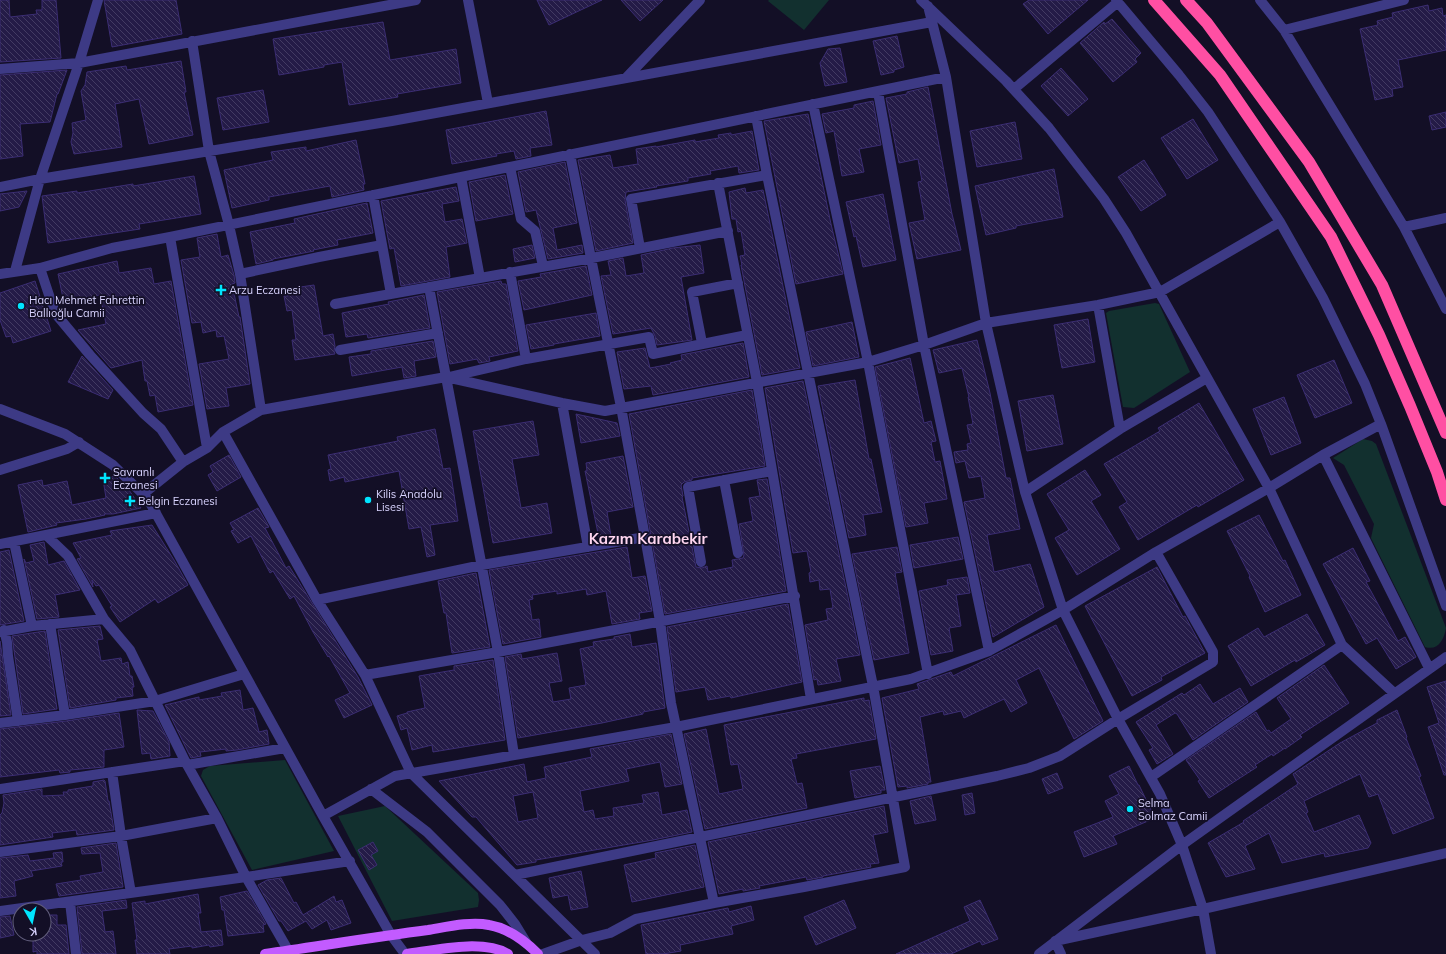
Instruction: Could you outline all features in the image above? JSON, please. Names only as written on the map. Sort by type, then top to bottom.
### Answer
[{"type":"highway","points":[[1154,0],[1220,75],[1331,237],[1379,335],[1410,406],[1446,500]]},
{"type":"highway","points":[[1186,0],[1207,23],[1309,162],[1382,285],[1446,433]]},
{"type":"main road","points":[[266,954],[472,924],[489,925],[507,932],[526,942],[538,954]]},
{"type":"main road","points":[[406,954],[474,946],[492,948],[508,954]]},
{"type":"street","points":[[15,272],[40,178],[79,63],[98,0]]},
{"type":"street","points":[[0,69],[79,63],[416,0]]},
{"type":"street","points":[[468,0],[488,103]]},
{"type":"street","points":[[626,78],[700,0]]},
{"type":"street","points":[[1260,0],[1284,30],[1404,227],[1446,309]]},
{"type":"street","points":[[1284,30],[1390,2],[1404,0]]},
{"type":"street","points":[[1014,89],[1117,1],[1179,75],[1208,112],[1280,222],[1323,298],[1365,384],[1381,424],[1446,606]]},
{"type":"street","points":[[925,3],[1014,89],[1049,128],[1104,199],[1126,233],[1160,292],[1269,488],[1342,645],[1394,694]]},
{"type":"street","points":[[925,3],[932,22],[946,77],[986,323],[1025,492],[1063,610],[1118,719],[1160,794],[1182,845],[1203,909],[1211,954]]},
{"type":"street","points":[[0,187],[40,178],[392,121],[932,22]]},
{"type":"street","points":[[192,41],[209,151],[229,225],[240,274],[261,410]]},
{"type":"street","points":[[0,274],[40,268],[112,248],[946,77]]},
{"type":"street","points":[[878,92],[924,345],[989,651]]},
{"type":"street","points":[[813,104],[868,362],[928,674]]},
{"type":"street","points":[[546,953],[610,932],[636,919],[905,867],[873,686],[756,116]]},
{"type":"street","points":[[570,154],[592,258],[645,537],[660,621],[671,703],[714,903]]},
{"type":"street","points":[[510,167],[521,219],[535,232],[543,266]]},
{"type":"street","points":[[640,248],[631,199],[767,174]]},
{"type":"street","points":[[462,177],[480,278]]},
{"type":"street","points":[[718,183],[757,382],[812,698]]},
{"type":"street","points":[[373,195],[391,294]]},
{"type":"street","points":[[1404,227],[1446,218]]},
{"type":"street","points":[[446,378],[605,411],[868,362],[924,345],[986,323],[1098,305],[1160,292],[1280,222]]},
{"type":"street","points":[[335,304],[592,258],[728,231]]},
{"type":"street","points":[[170,237],[207,448]]},
{"type":"street","points":[[240,274],[382,245]]},
{"type":"street","points":[[40,268],[55,312],[90,355],[143,413],[161,429],[184,462]]},
{"type":"street","points":[[510,272],[526,359]]},
{"type":"street","points":[[702,343],[692,292],[738,283]]},
{"type":"street","points":[[429,287],[498,652],[514,755]]},
{"type":"street","points":[[1098,305],[1120,429]]},
{"type":"street","points":[[340,350],[438,333]]},
{"type":"street","points":[[143,494],[184,462],[207,448],[223,432],[261,410],[446,378],[526,359],[649,337],[653,354],[748,335]]},
{"type":"street","points":[[1025,492],[1120,429],[1207,378]]},
{"type":"street","points":[[562,403],[588,547]]},
{"type":"street","points":[[0,409],[65,434],[79,442],[113,465],[148,499],[323,816],[391,935],[406,954]]},
{"type":"street","points":[[323,816],[395,776],[676,727],[911,679],[928,674],[989,651],[1063,610],[1156,552],[1269,488],[1323,455],[1381,424]]},
{"type":"street","points":[[223,432],[317,600],[365,675],[410,773],[515,874],[578,942],[595,954]]},
{"type":"street","points":[[0,470],[67,449],[79,442]]},
{"type":"street","points":[[1323,455],[1429,668]]},
{"type":"street","points":[[702,562],[688,487],[772,471]]},
{"type":"street","points":[[724,480],[738,553]]},
{"type":"street","points":[[0,544],[156,513]]},
{"type":"street","points":[[46,535],[68,556],[104,619],[130,650],[186,763],[217,818],[246,877],[288,950]]},
{"type":"street","points":[[317,600],[482,565],[645,537]]},
{"type":"street","points":[[14,542],[32,626]]},
{"type":"street","points":[[515,874],[892,799],[1029,768],[1060,756],[1213,662],[1213,652],[1156,552]]},
{"type":"street","points":[[365,675],[498,652],[795,596]]},
{"type":"street","points":[[18,721],[7,642],[2,631],[32,626],[104,619]]},
{"type":"street","points":[[50,624],[66,715]]},
{"type":"street","points":[[1151,777],[1342,645]]},
{"type":"street","points":[[1039,954],[1182,845],[1446,657]]},
{"type":"street","points":[[0,723],[66,715],[155,701],[244,674]]},
{"type":"street","points":[[0,788],[285,748]]},
{"type":"street","points":[[112,772],[131,893]]},
{"type":"street","points":[[371,789],[427,832],[500,906],[515,924],[526,942]]},
{"type":"street","points":[[0,852],[121,836],[217,818]]},
{"type":"street","points":[[1055,941],[1203,909],[1446,853]]},
{"type":"street","points":[[0,911],[350,861]]},
{"type":"street","points":[[70,902],[76,954]]},
{"type":"street","points":[[1055,941],[1061,954]]},
{"type":"green space","points":[[829,0],[804,30],[768,1]]},
{"type":"green space","points":[[1155,303],[1159,304],[1190,372],[1134,408],[1123,407],[1106,313],[1109,311]]},
{"type":"green space","points":[[1363,439],[1372,441],[1376,444],[1446,628],[1444,637],[1437,646],[1430,648],[1425,647],[1371,538],[1374,524],[1344,465],[1333,458]]},
{"type":"green space","points":[[285,760],[334,851],[252,870],[201,776],[203,770],[210,766]]},
{"type":"green space","points":[[385,806],[478,893],[478,907],[392,921],[338,816]]},
{"type":"building","points":[[0,0],[9,0],[10,17],[37,14],[36,10],[42,10],[42,0],[56,0],[61,58],[0,62]]},
{"type":"building","points":[[104,0],[176,0],[182,34],[112,47]]},
{"type":"building","points":[[537,0],[602,0],[549,25]]},
{"type":"building","points":[[621,0],[663,0],[640,21]]},
{"type":"building","points":[[1029,0],[1088,0],[1048,34],[1023,4]]},
{"type":"building","points":[[1428,5],[1429,11],[1442,8],[1443,16],[1446,15],[1446,50],[1398,60],[1403,87],[1392,89],[1393,96],[1375,100],[1360,29],[1378,25],[1377,21],[1393,17],[1392,13]]},
{"type":"building","points":[[1112,19],[1141,53],[1135,59],[1137,62],[1113,82],[1080,43],[1104,22],[1105,24]]},
{"type":"building","points":[[383,22],[390,60],[456,49],[461,83],[397,94],[398,97],[349,105],[342,62],[324,65],[324,67],[279,75],[273,39]]},
{"type":"building","points":[[897,36],[904,67],[894,70],[894,72],[881,75],[873,41]]},
{"type":"building","points":[[840,48],[847,82],[825,86],[820,63],[828,49]]},
{"type":"building","points":[[181,61],[186,92],[184,92],[193,135],[149,144],[139,99],[115,104],[122,147],[74,154],[71,142],[73,133],[72,123],[86,120],[81,91],[85,85],[87,72],[126,66],[127,70]]},
{"type":"building","points":[[1061,68],[1088,99],[1068,116],[1041,86]]},
{"type":"building","points":[[67,70],[57,94],[50,122],[20,124],[23,156],[0,159],[0,75]]},
{"type":"building","points":[[928,87],[952,214],[961,250],[917,259],[909,223],[925,220],[918,182],[922,181],[918,159],[899,163],[886,98],[907,94],[907,92]]},
{"type":"building","points":[[263,90],[269,122],[223,130],[217,98]]},
{"type":"building","points":[[873,101],[881,145],[859,149],[864,172],[842,176],[834,131],[826,133],[822,114],[854,108],[854,105]]},
{"type":"building","points":[[546,111],[552,145],[530,148],[531,156],[516,159],[514,151],[496,154],[497,156],[452,164],[446,130]]},
{"type":"building","points":[[1446,112],[1446,127],[1432,130],[1429,116]]},
{"type":"building","points":[[808,114],[843,274],[796,284],[764,121]]},
{"type":"building","points":[[1193,119],[1218,160],[1187,179],[1161,138]]},
{"type":"building","points":[[1015,122],[1022,159],[977,167],[970,131]]},
{"type":"building","points":[[752,131],[759,170],[739,173],[738,166],[710,171],[711,174],[688,178],[688,181],[626,192],[625,200],[633,243],[596,251],[578,160],[610,155],[613,168],[638,164],[636,149],[695,140],[695,142],[719,138],[718,135],[731,133],[731,135]]},
{"type":"building","points":[[356,140],[365,184],[363,184],[364,190],[332,197],[330,186],[269,197],[269,200],[232,208],[224,170],[273,160],[271,152],[306,147],[306,151]]},
{"type":"building","points":[[1144,160],[1166,195],[1141,211],[1118,177]]},
{"type":"building","points":[[565,162],[577,223],[553,228],[557,250],[582,245],[583,253],[548,259],[536,210],[526,212],[518,172]]},
{"type":"building","points":[[1054,169],[1063,217],[1016,226],[1016,228],[986,235],[975,186]]},
{"type":"building","points":[[505,175],[513,214],[476,221],[469,182]]},
{"type":"building","points":[[194,176],[201,214],[139,224],[140,229],[48,243],[42,196],[77,191],[77,193],[133,184],[133,186]]},
{"type":"building","points":[[456,187],[459,201],[442,204],[445,222],[462,219],[467,243],[446,247],[450,277],[401,286],[394,248],[390,249],[381,201]]},
{"type":"building","points":[[745,188],[746,193],[763,190],[800,368],[762,375],[741,265],[740,256],[745,255],[741,231],[738,232],[736,219],[732,219],[729,192]]},
{"type":"building","points":[[27,191],[19,207],[0,211],[0,194]]},
{"type":"building","points":[[883,194],[896,260],[863,267],[846,202]]},
{"type":"building","points":[[367,203],[373,233],[337,240],[338,245],[256,264],[250,232],[295,223],[294,219]]},
{"type":"building","points":[[217,234],[221,257],[228,255],[234,275],[235,283],[232,284],[240,317],[250,384],[226,388],[229,406],[207,409],[199,364],[229,359],[224,336],[217,337],[216,330],[203,333],[201,322],[192,323],[181,260],[200,257],[197,238]]},
{"type":"building","points":[[532,245],[535,258],[515,262],[513,249]]},
{"type":"building","points":[[700,245],[704,273],[681,277],[692,340],[657,345],[651,328],[613,334],[601,276],[611,275],[608,261],[623,258],[626,276],[644,273],[641,255],[673,248]]},
{"type":"building","points":[[117,261],[119,273],[151,268],[154,284],[171,281],[193,405],[158,412],[155,395],[150,396],[147,381],[145,381],[142,360],[111,368],[78,330],[106,324],[100,295],[64,303],[58,274]]},
{"type":"building","points":[[586,266],[592,295],[524,310],[518,281],[541,277],[540,274]]},
{"type":"building","name":"Hacı Mehmet Fahrettin Ballıoğlu Camii","points":[[35,281],[51,331],[13,343],[11,336],[6,337],[0,320],[0,293]]},
{"type":"building","points":[[501,281],[502,284],[506,284],[518,351],[489,357],[490,361],[479,363],[477,359],[450,364],[437,292]]},
{"type":"building","points":[[314,285],[323,336],[333,334],[335,354],[295,360],[292,340],[296,340],[292,310],[287,311],[284,296],[288,296],[287,289]]},
{"type":"building","points":[[424,295],[430,328],[368,338],[367,334],[346,337],[342,313],[389,304],[388,302]]},
{"type":"building","points":[[596,313],[600,336],[531,349],[526,325]]},
{"type":"building","points":[[1088,319],[1095,362],[1062,368],[1054,325]]},
{"type":"building","points":[[852,322],[859,357],[813,366],[806,332]]},
{"type":"building","points":[[977,340],[990,393],[1006,478],[1010,478],[1020,529],[987,535],[994,572],[1030,564],[1044,607],[993,637],[964,502],[985,498],[981,476],[969,478],[965,461],[956,463],[954,452],[968,450],[967,444],[971,443],[967,425],[973,424],[969,397],[962,368],[939,373],[933,350]]},
{"type":"building","points":[[433,341],[436,357],[414,361],[416,376],[404,378],[402,367],[352,376],[349,357],[371,354],[371,351]]},
{"type":"building","points":[[743,343],[749,377],[653,395],[651,386],[624,389],[617,352],[645,348],[650,368],[671,364],[670,363],[682,360],[681,355]]},
{"type":"building","points":[[82,356],[113,390],[108,399],[68,382]]},
{"type":"building","points":[[910,358],[924,423],[931,421],[936,441],[931,442],[935,462],[940,461],[947,499],[924,503],[928,523],[906,527],[875,367]]},
{"type":"building","points":[[1334,360],[1352,403],[1315,418],[1297,375]]},
{"type":"building","points":[[855,380],[869,459],[871,459],[882,512],[863,515],[866,535],[849,538],[818,386]]},
{"type":"building","points":[[803,381],[860,655],[836,659],[841,681],[818,685],[817,679],[814,680],[805,625],[828,620],[826,609],[833,608],[830,589],[820,590],[819,580],[810,582],[809,573],[811,572],[807,551],[793,553],[765,388]]},
{"type":"building","points":[[752,390],[765,466],[692,478],[692,480],[684,482],[681,485],[682,497],[696,567],[702,568],[707,566],[708,572],[733,567],[732,560],[743,558],[744,555],[739,524],[753,521],[749,498],[760,496],[757,480],[767,479],[786,591],[665,614],[629,414]]},
{"type":"building","points":[[1053,395],[1063,444],[1027,451],[1018,401]]},
{"type":"building","points":[[1284,397],[1301,443],[1271,455],[1253,409]]},
{"type":"building","points":[[1199,403],[1244,480],[1198,507],[1197,505],[1138,540],[1119,507],[1127,502],[1104,464],[1160,431],[1158,428]]},
{"type":"building","points":[[576,414],[617,423],[620,436],[581,443]]},
{"type":"building","points":[[533,421],[539,455],[512,459],[521,508],[547,503],[552,533],[493,543],[473,431]]},
{"type":"building","points":[[435,429],[443,469],[450,468],[458,521],[430,525],[435,555],[427,557],[421,527],[409,529],[399,471],[345,482],[344,477],[330,481],[328,470],[331,469],[328,455],[398,441],[397,437]]},
{"type":"building","points":[[229,455],[241,477],[217,491],[208,475],[213,472],[210,466]]},
{"type":"building","points":[[623,456],[633,507],[607,512],[611,536],[599,538],[585,471],[587,471],[586,463]]},
{"type":"building","points":[[1085,470],[1101,495],[1091,501],[1120,549],[1077,575],[1055,538],[1069,530],[1047,494]]},
{"type":"building","points":[[115,476],[129,490],[141,508],[113,514],[104,514],[105,515],[86,519],[56,523],[57,525],[28,532],[18,485],[42,480],[43,486],[67,481],[72,505],[106,498],[103,479]]},
{"type":"building","points":[[258,508],[269,527],[265,528],[286,568],[289,566],[358,677],[372,705],[344,718],[335,700],[350,693],[329,656],[328,657],[313,632],[294,596],[290,599],[273,571],[270,573],[251,536],[238,543],[231,531],[234,530],[230,523]]},
{"type":"building","points":[[1259,515],[1283,561],[1285,560],[1301,595],[1265,612],[1249,577],[1250,576],[1227,531]]},
{"type":"building","points":[[152,525],[188,585],[158,603],[155,599],[120,622],[110,607],[112,606],[99,585],[96,586],[92,580],[93,587],[77,559],[81,558],[73,543],[112,535],[110,531]]},
{"type":"building","points":[[958,537],[963,559],[914,568],[910,545]]},
{"type":"building","points":[[44,542],[48,565],[64,561],[80,590],[55,595],[59,617],[37,619],[24,559],[26,563],[34,561],[30,545]]},
{"type":"building","points":[[627,547],[632,578],[645,576],[652,611],[639,613],[640,619],[612,624],[606,591],[587,595],[586,589],[557,594],[557,591],[532,595],[533,599],[529,600],[532,620],[539,619],[541,637],[503,644],[489,570]]},
{"type":"building","points":[[897,547],[902,572],[895,573],[909,653],[874,660],[852,554]]},
{"type":"building","points":[[1353,548],[1370,581],[1366,582],[1398,641],[1405,637],[1416,657],[1396,669],[1377,638],[1366,644],[1323,564]]},
{"type":"building","points":[[9,550],[24,621],[0,625],[0,552]]},
{"type":"building","points":[[1157,567],[1183,617],[1185,616],[1205,653],[1161,677],[1162,680],[1132,696],[1085,606]]},
{"type":"building","points":[[476,573],[490,647],[452,653],[446,613],[444,613],[438,581]]},
{"type":"building","points":[[967,577],[970,593],[956,595],[961,626],[949,628],[953,651],[931,655],[919,591],[948,585],[947,580]]},
{"type":"building","points":[[788,604],[802,682],[731,698],[730,696],[708,700],[705,687],[676,692],[667,627]]},
{"type":"building","points":[[1307,614],[1325,645],[1296,662],[1295,660],[1251,686],[1228,646],[1258,628],[1264,637]]},
{"type":"building","points":[[1056,625],[1103,721],[1074,739],[1039,668],[1016,680],[1027,703],[1011,712],[1004,699],[964,718],[961,711],[944,715],[943,711],[920,717],[931,782],[928,782],[928,784],[907,788],[907,786],[898,787],[882,698],[919,689],[917,684],[951,672],[953,676]]},
{"type":"building","points":[[100,626],[103,639],[97,640],[101,661],[121,658],[122,664],[128,662],[130,676],[132,676],[134,687],[132,687],[133,696],[116,698],[116,700],[70,708],[58,630]]},
{"type":"building","points":[[45,631],[57,709],[23,714],[12,636]]},
{"type":"building","points":[[630,634],[632,647],[656,643],[665,708],[643,712],[643,714],[602,723],[518,738],[505,657],[521,654],[522,659],[557,653],[562,681],[549,683],[553,702],[571,699],[569,688],[586,685],[580,649],[594,646],[593,642],[614,639],[614,637]]},
{"type":"building","points":[[0,641],[11,715],[0,716]]},
{"type":"building","points":[[493,660],[505,740],[433,752],[432,745],[412,750],[407,728],[401,730],[397,716],[425,708],[419,676],[454,670],[454,666]]},
{"type":"building","points":[[1324,665],[1349,703],[1300,735],[1302,737],[1285,749],[1273,756],[1272,754],[1255,765],[1257,767],[1209,798],[1198,781],[1200,780],[1186,760],[1256,712],[1267,731],[1269,730],[1271,733],[1291,719],[1277,698]]},
{"type":"building","points":[[1446,681],[1446,775],[1444,775],[1428,727],[1439,723],[1427,687]]},
{"type":"building","points":[[1200,684],[1213,704],[1240,688],[1248,702],[1193,740],[1175,713],[1156,725],[1173,754],[1157,764],[1149,750],[1153,748],[1136,722],[1182,693],[1184,695]]},
{"type":"building","points":[[240,690],[243,710],[253,708],[259,732],[267,730],[269,744],[237,750],[226,751],[226,749],[200,752],[201,756],[191,758],[165,705],[199,697],[199,700],[222,696],[221,693]]},
{"type":"building","points":[[864,698],[864,701],[869,700],[876,739],[796,754],[797,758],[791,759],[797,784],[802,783],[807,808],[705,829],[684,734],[706,729],[719,794],[743,789],[738,764],[731,765],[724,725]]},
{"type":"building","points":[[137,710],[153,711],[169,742],[170,756],[151,759],[150,753],[142,754]]},
{"type":"building","points":[[1397,710],[1421,776],[1419,777],[1434,818],[1393,834],[1378,794],[1369,797],[1360,774],[1304,801],[1308,812],[1306,813],[1314,832],[1359,815],[1371,843],[1368,848],[1325,857],[1324,853],[1282,863],[1269,833],[1245,846],[1255,869],[1226,877],[1208,843],[1244,822],[1243,821],[1298,784],[1293,774],[1340,743],[1377,723],[1377,720]]},
{"type":"building","points":[[119,713],[124,747],[104,750],[104,767],[70,770],[70,772],[60,773],[59,770],[0,777],[0,729]]},
{"type":"building","points":[[671,734],[682,784],[665,787],[660,762],[626,769],[629,781],[580,791],[584,812],[593,810],[595,819],[614,816],[613,808],[644,803],[642,795],[658,792],[662,815],[687,810],[692,832],[536,860],[536,862],[517,865],[476,817],[472,817],[439,781],[524,764],[527,782],[546,778],[544,767],[592,757],[590,749]],"holes":[[[533,792],[538,818],[518,822],[513,796]]]},
{"type":"building","points":[[880,766],[885,790],[881,790],[881,793],[855,798],[850,771]]},
{"type":"building","points":[[1129,766],[1155,818],[1113,836],[1117,844],[1084,857],[1074,832],[1113,817],[1105,801],[1119,794],[1109,776]]},
{"type":"building","points":[[1057,773],[1063,788],[1048,794],[1042,779]]},
{"type":"building","points":[[104,780],[114,830],[77,835],[76,830],[52,833],[53,837],[0,845],[0,815],[2,813],[4,803],[3,795],[42,789],[42,796],[64,795],[63,792],[68,792],[68,790],[93,786],[93,782]]},
{"type":"building","points":[[972,793],[975,813],[965,815],[962,795]]},
{"type":"building","points":[[931,796],[936,820],[915,824],[910,801]]},
{"type":"building","points":[[884,806],[888,832],[873,835],[879,863],[870,864],[871,867],[823,877],[807,880],[806,877],[759,886],[760,888],[743,891],[743,889],[719,894],[708,842]]},
{"type":"building","points":[[373,842],[378,851],[371,855],[377,865],[369,870],[358,850]]},
{"type":"building","points":[[116,843],[123,887],[59,896],[56,884],[81,880],[80,876],[103,872],[100,853],[82,854],[81,848]]},
{"type":"building","points":[[695,845],[704,887],[632,902],[624,865],[656,858],[655,853]]},
{"type":"building","points":[[62,852],[62,866],[31,871],[33,876],[14,881],[16,896],[0,898],[0,858],[28,855],[30,861],[54,858],[53,853]]},
{"type":"building","points":[[581,871],[588,907],[571,910],[568,895],[553,898],[549,878]]},
{"type":"building","points":[[281,878],[294,903],[296,902],[303,915],[334,896],[336,902],[342,900],[351,923],[331,930],[327,920],[312,929],[306,921],[288,931],[281,921],[279,921],[258,885],[267,880]]},
{"type":"building","points":[[247,891],[266,924],[263,925],[264,932],[228,936],[224,910],[222,910],[220,897]]},
{"type":"building","points":[[198,894],[201,913],[198,913],[201,932],[221,930],[223,945],[210,947],[209,945],[192,948],[192,946],[169,949],[170,954],[137,954],[135,940],[137,940],[132,903],[145,901],[145,904]]},
{"type":"building","points":[[126,900],[127,908],[102,911],[105,932],[113,931],[116,954],[82,954],[77,907]]},
{"type":"building","points":[[844,900],[856,928],[816,945],[804,917]]},
{"type":"building","points":[[980,900],[998,939],[982,945],[980,941],[951,954],[896,954],[970,921],[964,907]]},
{"type":"building","points":[[751,906],[754,920],[731,926],[733,934],[680,945],[681,951],[663,954],[646,954],[641,925],[728,908],[729,912]]},
{"type":"building","points":[[52,915],[57,915],[57,925],[66,925],[69,954],[37,954],[37,951],[33,952],[33,942],[52,942]]},
{"type":"building","points":[[10,916],[12,935],[0,938],[0,917]]},
{"type":"place","name":"Arzu Eczanesi","points":[[221,290]]},
{"type":"place","name":"Hacı Mehmet Fahrettin Ballıoğlu Camii","points":[[21,306]]},
{"type":"place","name":"Savranlı Eczanesi","points":[[105,478]]},
{"type":"place","name":"Kilis Anadolu Lisesi","points":[[368,500]]},
{"type":"place","name":"Belgin Eczanesi","points":[[130,501]]},
{"type":"place","name":"Selma Solmaz Camii","points":[[1130,809]]},
{"type":"district","name":"Kazım Karabekir","points":[[648,538]]}]
